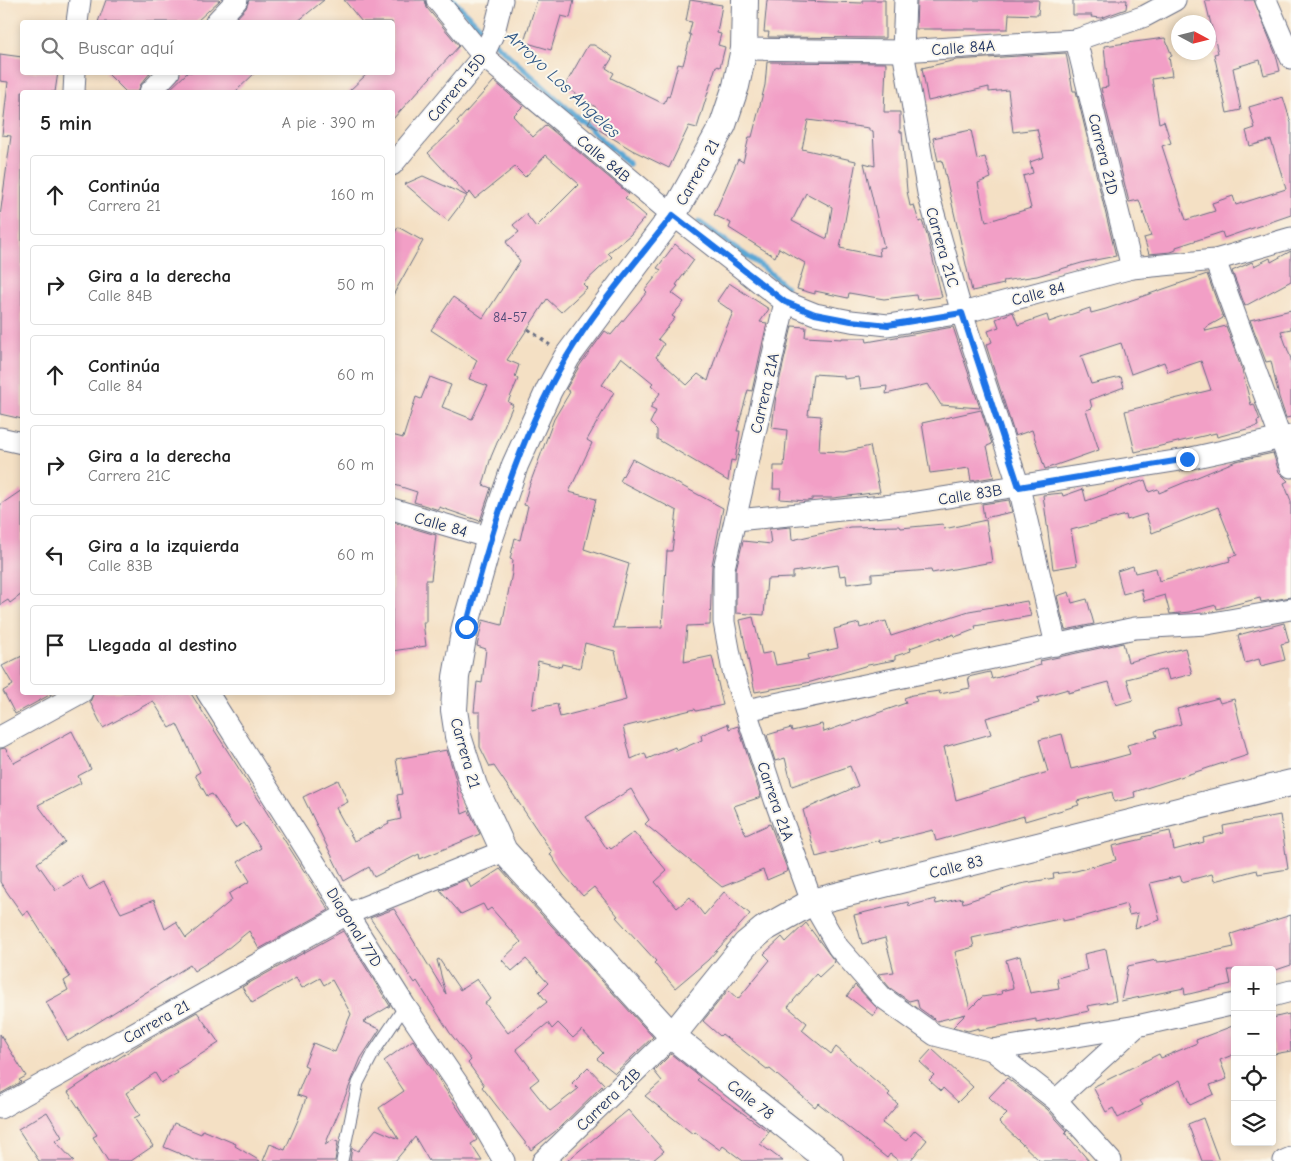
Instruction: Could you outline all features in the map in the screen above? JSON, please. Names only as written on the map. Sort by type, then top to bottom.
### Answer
[{"type":"street","points":[[77,20],[80,0]]},
{"type":"street","points":[[218,20],[237,0]]},
{"type":"street","name":"Calle 84B","points":[[437,0],[489,44],[673,215],[785,302]]},
{"type":"street","name":"Carrera 15D","points":[[395,161],[489,44],[502,0]]},
{"type":"street","name":"Carrera 21","points":[[672,1036],[504,851],[474,786],[458,736],[454,710],[456,677],[466,627],[490,538],[531,428],[567,357],[614,290],[673,215],[723,125],[736,86],[744,49],[745,0]]},
{"type":"street","name":"Carrera 21C","points":[[905,0],[903,51],[928,193],[962,313],[1019,487],[1056,644]]},
{"type":"street","name":"Calle 84A","points":[[744,49],[903,51],[1076,40],[1142,8],[1175,0]]},
{"type":"street","points":[[1266,0],[1291,58]]},
{"type":"street","name":"Carrera 21D","points":[[1076,40],[1132,268]]},
{"type":"street","points":[[74,90],[75,75]]},
{"type":"street","points":[[152,90],[166,75]]},
{"type":"street","name":"Calle 84","points":[[785,302],[815,314],[851,321],[888,325],[962,313],[1132,268],[1215,260],[1291,238]]},
{"type":"street","points":[[1215,260],[1286,438],[1291,467]]},
{"type":"street","name":"Carrera 21A","points":[[785,302],[724,568],[724,622],[733,671],[812,902],[838,947],[882,997],[936,1035],[992,1050],[1056,1100],[1111,1161]]},
{"type":"street","points":[[0,438],[20,443]]},
{"type":"street","name":"Calle 83B","points":[[736,520],[904,504],[1019,487],[1187,459],[1286,438]]},
{"type":"street","name":"Calle 84","points":[[395,510],[490,538]]},
{"type":"street","points":[[746,710],[1135,628],[1207,624],[1291,609]]},
{"type":"street","points":[[0,737],[77,695]]},
{"type":"street","name":"Diagonal 77D","points":[[209,695],[405,1006],[468,1099],[504,1161]]},
{"type":"street","name":"Calle 83","points":[[672,1036],[746,944],[764,928],[812,902],[1291,783]]},
{"type":"street","name":"Carrera 21","points":[[0,1108],[347,914],[504,851]]},
{"type":"street","points":[[1276,995],[1291,991]]},
{"type":"street","points":[[992,1050],[1137,1026],[1231,1005]]},
{"type":"street","points":[[1056,1100],[1137,1026]]},
{"type":"street","name":"Carrera 21B","points":[[543,1161],[672,1036]]},
{"type":"street","name":"Calle 78","points":[[672,1036],[830,1161]]},
{"type":"street","points":[[1284,1161],[1291,1158]]},
{"type":"lane","points":[[342,1161],[358,1083],[374,1052],[405,1006]]},
{"type":"building","points":[[106,0],[220,0],[198,20],[99,20]]},
{"type":"building","points":[[249,0],[324,0],[299,20],[235,20],[246,8]]},
{"type":"building","points":[[344,0],[425,0],[427,8],[459,46],[395,117],[395,90],[350,90],[366,75],[395,75],[395,20],[360,20]]},
{"type":"building","points":[[537,0],[574,0],[570,18],[561,16],[551,50],[524,42]]},
{"type":"building","points":[[690,0],[722,5],[717,33],[721,34],[718,45],[725,47],[720,67],[716,66],[697,128],[689,126],[669,168],[632,150],[588,123],[597,108],[567,88],[567,82],[588,45],[594,45],[613,57],[606,68],[614,73],[611,78],[664,104],[667,96],[669,97],[678,64],[683,65],[691,35],[689,34],[692,22],[686,21]]},
{"type":"building","points":[[767,0],[862,3],[862,0],[885,0],[885,38],[768,37],[769,32],[764,32]]},
{"type":"building","points":[[917,0],[1039,0],[1038,15],[1009,14],[1008,29],[916,29]]},
{"type":"building","points":[[1073,0],[1127,0],[1126,9],[1101,18],[1091,17],[1092,15],[1073,15]]},
{"type":"building","points":[[1205,0],[1254,0],[1276,55],[1280,71],[1264,75],[1260,60],[1233,68],[1241,110],[1227,113],[1215,60],[1216,54],[1218,53],[1216,45],[1216,15],[1209,15]]},
{"type":"building","points":[[1165,38],[1171,53],[1169,57],[1172,76],[1152,79],[1159,123],[1164,121],[1171,143],[1162,146],[1186,220],[1215,211],[1212,203],[1233,196],[1236,205],[1286,189],[1271,140],[1250,146],[1246,131],[1255,128],[1249,107],[1283,97],[1291,123],[1291,215],[1224,238],[1222,232],[1176,247],[1176,250],[1171,252],[1149,254],[1144,238],[1151,236],[1139,200],[1129,202],[1101,88],[1108,87],[1104,46]]},
{"type":"building","points":[[1066,53],[1073,91],[1076,91],[1116,256],[1085,262],[1037,276],[1003,281],[1004,284],[972,291],[942,160],[938,161],[933,138],[971,130],[977,159],[985,157],[991,178],[978,183],[986,222],[1031,208],[1023,176],[1033,173],[1030,162],[1044,157],[1037,129],[1013,132],[1008,90],[989,92],[989,87],[928,101],[922,68],[956,60]]},
{"type":"building","points":[[0,54],[20,57],[20,75],[58,75],[55,90],[20,90],[20,419],[0,414],[0,216],[11,136],[2,135],[8,82],[0,81]]},
{"type":"building","points":[[767,62],[886,63],[884,112],[900,112],[900,132],[902,132],[910,206],[914,205],[919,222],[922,221],[927,235],[942,297],[917,300],[916,295],[884,299],[849,293],[848,298],[815,291],[815,294],[797,289],[805,263],[779,248],[775,257],[729,228],[731,223],[714,215],[738,159],[743,162],[749,137],[752,137],[765,85]],"holes":[[[808,120],[869,128],[869,131],[873,131],[875,166],[864,163],[884,247],[879,248],[880,256],[840,248],[856,161],[802,149]],[[806,193],[832,207],[827,239],[792,221]]]},
{"type":"building","points":[[109,75],[148,75],[139,90],[124,90]]},
{"type":"building","points":[[185,75],[253,75],[237,90],[169,90]]},
{"type":"building","points":[[494,81],[523,106],[513,116],[533,137],[546,125],[629,194],[625,198],[646,216],[630,235],[608,253],[612,257],[583,284],[587,288],[561,312],[547,299],[507,360],[519,365],[515,377],[518,379],[508,402],[513,405],[491,457],[483,485],[491,488],[480,521],[439,507],[439,510],[414,502],[417,492],[395,485],[395,436],[403,438],[416,397],[421,399],[430,377],[451,385],[442,407],[472,419],[488,386],[469,379],[477,360],[431,330],[453,297],[483,318],[520,261],[506,242],[519,232],[513,225],[526,214],[536,227],[579,184],[546,155],[525,177],[515,167],[475,199],[470,192],[467,195],[428,153],[459,124],[457,122]]},
{"type":"building","points":[[423,176],[467,196],[448,221],[405,184]]},
{"type":"building","points":[[398,227],[423,241],[395,292],[395,232]]},
{"type":"building","points":[[675,244],[694,260],[672,293],[684,302],[672,316],[675,318],[658,339],[664,344],[656,357],[687,385],[698,374],[708,381],[719,346],[733,312],[717,301],[729,283],[769,309],[760,322],[767,323],[752,391],[748,390],[737,431],[740,431],[735,461],[731,460],[728,481],[657,439],[657,430],[650,423],[656,411],[650,408],[660,393],[651,385],[653,383],[621,357],[602,385],[614,392],[587,440],[592,443],[569,492],[596,499],[584,549],[629,564],[613,628],[662,627],[667,551],[672,551],[677,511],[620,481],[632,459],[723,508],[712,565],[710,625],[687,626],[684,662],[712,656],[723,705],[696,711],[695,709],[623,727],[631,759],[645,753],[647,759],[675,747],[676,751],[702,740],[701,735],[728,724],[729,729],[738,726],[761,797],[734,806],[746,835],[770,824],[788,871],[767,880],[763,870],[722,887],[645,824],[649,820],[631,789],[586,817],[607,849],[609,847],[611,849],[634,832],[667,871],[655,882],[677,908],[690,897],[704,915],[724,892],[750,914],[708,960],[675,988],[654,963],[656,961],[616,917],[618,916],[594,887],[583,896],[564,875],[550,854],[552,852],[494,766],[490,767],[480,747],[480,712],[474,712],[477,682],[482,683],[486,649],[477,646],[483,620],[502,625],[512,573],[513,560],[510,559],[515,538],[520,540],[528,506],[524,505],[528,489],[554,419],[570,392],[566,389],[580,365],[605,331],[611,335],[647,292],[645,290],[661,270],[657,268]],"holes":[[[585,643],[615,651],[626,700],[560,717],[557,704],[532,709],[538,661],[561,667],[562,664],[580,668]]]},
{"type":"building","points":[[1291,251],[1291,281],[1245,306],[1232,271],[1252,262],[1254,266],[1270,258],[1271,262]]},
{"type":"building","points":[[1207,274],[1223,318],[1205,328],[1206,331],[1226,326],[1242,370],[1251,405],[1254,404],[1260,420],[1257,421],[1258,426],[1217,437],[1216,433],[1135,452],[1125,411],[1211,390],[1201,361],[1168,372],[1164,362],[1131,374],[1121,343],[1081,356],[1091,384],[1121,377],[1124,387],[1090,400],[1092,408],[1086,410],[1099,450],[1045,469],[1032,430],[1015,436],[986,345],[992,342],[988,331],[999,327],[996,319],[1013,312],[1018,325],[1047,315],[1049,322],[1090,308],[1091,313],[1106,309]]},
{"type":"building","points":[[1291,310],[1291,329],[1281,331],[1291,359],[1291,417],[1286,418],[1271,361],[1266,362],[1250,320]]},
{"type":"building","points":[[792,326],[806,327],[805,337],[866,338],[867,342],[953,327],[980,408],[941,405],[928,384],[886,394],[887,386],[861,389],[859,377],[844,379],[844,376],[813,374],[808,415],[821,416],[819,451],[844,452],[870,446],[880,492],[833,498],[812,498],[812,500],[807,501],[780,499],[781,489],[773,489],[774,466],[784,466],[787,430],[772,428],[776,395]]},
{"type":"building","points":[[981,410],[992,444],[987,446],[994,477],[971,481],[969,468],[930,473],[922,423]]},
{"type":"building","points":[[1273,453],[1279,472],[1288,481],[1284,483],[1291,501],[1291,597],[1261,602],[1260,598],[1217,609],[1216,605],[1189,612],[1170,614],[1165,595],[1144,601],[1141,589],[1123,594],[1117,571],[1133,566],[1135,573],[1156,568],[1159,581],[1230,561],[1229,557],[1237,555],[1218,507],[1152,533],[1146,514],[1127,520],[1126,515],[1071,530],[1077,565],[1053,569],[1043,495],[1062,493],[1063,496],[1083,489],[1086,501],[1145,480],[1149,492],[1158,489],[1159,493],[1236,461]]},
{"type":"building","points":[[20,491],[20,596],[10,603],[8,600],[0,605],[0,505]]},
{"type":"building","points":[[1009,500],[1012,512],[984,518],[982,504]]},
{"type":"building","points":[[986,520],[992,562],[932,573],[931,570],[872,574],[872,581],[847,584],[846,575],[840,576],[838,565],[793,572],[793,578],[767,579],[764,615],[736,613],[736,569],[743,541],[771,544],[769,529],[791,527],[792,540],[850,527],[900,526],[901,528],[943,524],[944,529]]},
{"type":"building","points":[[395,523],[436,535],[431,580],[426,580],[426,622],[423,622],[426,646],[395,651]]},
{"type":"building","points":[[1069,592],[1072,603],[1087,599],[1094,624],[1065,630],[1057,596]]},
{"type":"building","points":[[1027,601],[1031,616],[975,626],[976,629],[955,637],[954,634],[941,639],[941,637],[910,648],[911,651],[895,656],[895,660],[868,665],[811,682],[755,692],[740,620],[753,617],[762,654],[773,652],[776,665],[809,659],[808,655],[838,648],[834,629],[859,623],[860,628],[886,621],[891,636],[969,611]]},
{"type":"building","points":[[1284,623],[1289,642],[1281,644],[1285,660],[1261,666],[1259,659],[1245,663],[1238,635]]},
{"type":"building","points":[[1123,643],[1128,662],[1185,648],[1192,674],[1169,680],[1166,669],[1127,679],[1133,700],[1116,705],[1109,682],[1068,693],[1068,689],[1037,698],[1039,703],[986,718],[991,734],[944,747],[956,800],[1048,772],[1039,740],[1062,734],[1071,769],[1097,763],[1130,754],[1127,745],[1157,737],[1155,731],[1181,724],[1177,709],[1218,698],[1220,703],[1234,699],[1248,755],[1134,792],[1135,797],[1114,802],[1112,792],[1077,801],[1079,805],[1025,821],[1024,816],[936,841],[933,830],[880,843],[879,840],[816,857],[803,810],[858,786],[850,766],[792,786],[785,758],[775,761],[767,735],[791,728],[792,731],[822,724],[824,732],[906,703],[904,698],[912,695],[939,691],[940,694],[970,688],[968,677],[990,672],[992,679],[1041,665],[1040,661]]},
{"type":"building","points":[[20,657],[20,695],[50,695],[15,714],[3,691],[13,685],[2,666]]},
{"type":"building","points":[[93,695],[192,695],[329,910],[259,949],[249,931],[221,954],[194,971],[190,965],[68,1041],[46,1002],[68,990],[64,981],[70,977],[28,911],[23,915],[0,882],[0,749],[5,748],[14,763],[72,731],[91,769],[78,776],[81,783],[38,805],[65,842],[37,863],[56,890],[81,875],[89,890],[104,882],[121,913],[154,900],[165,929],[176,922],[186,938],[232,900],[229,894],[250,881],[238,862],[261,848],[244,823],[235,828],[212,794],[207,796],[195,775],[200,772],[177,724],[170,728],[153,701],[103,728],[90,702]]},
{"type":"building","points":[[447,750],[456,780],[462,814],[469,811],[480,834],[420,859],[419,854],[374,877],[369,867],[344,881],[303,797],[338,780],[348,802],[336,808],[354,841],[389,824],[388,822],[401,819],[397,795],[402,794],[396,759]]},
{"type":"building","points":[[1280,815],[1288,869],[1258,874],[1257,870],[1214,881],[1212,874],[1182,882],[1180,876],[1150,883],[1160,920],[1135,928],[1138,913],[1129,915],[1126,904],[1086,916],[1063,921],[1063,918],[972,938],[974,947],[955,952],[970,1009],[982,997],[1002,994],[1001,991],[1013,988],[1006,960],[1020,956],[1030,993],[1059,988],[1057,978],[1087,970],[1084,954],[1106,949],[1116,1001],[1087,1006],[1089,1011],[1036,1022],[1036,1019],[968,1031],[953,1027],[966,1014],[937,1021],[919,1008],[917,999],[909,1001],[890,988],[878,974],[894,972],[885,938],[862,944],[854,915],[908,902],[909,906],[935,899],[936,904],[962,898],[963,903],[1020,884],[1054,878],[1053,874],[1076,871],[1116,860],[1112,846],[1143,839],[1143,837],[1170,831],[1174,850],[1204,842],[1203,838],[1224,833],[1223,826]]},
{"type":"building","points":[[500,869],[653,1037],[615,1073],[597,1059],[603,1053],[582,1030],[573,1038],[558,1023],[552,1029],[548,1023],[516,1049],[539,1079],[530,1086],[550,1111],[578,1089],[572,1083],[588,1067],[604,1084],[557,1130],[531,1150],[482,1087],[484,1085],[468,1063],[471,1060],[450,1033],[417,981],[415,983],[370,918],[394,909],[446,994],[437,960],[439,959],[460,990],[477,979],[491,999],[485,1003],[508,1033],[547,1002],[539,992],[548,983],[526,959],[512,971],[502,960],[521,942],[491,908],[487,911],[483,904],[461,914],[440,890],[467,879],[471,888]]},
{"type":"building","points":[[1291,915],[1291,965],[1276,970],[1276,966],[1231,966],[1231,970],[1228,970],[1231,984],[1185,995],[1184,988],[1121,1001],[1128,966],[1156,960],[1157,962],[1168,961],[1234,947],[1231,934]]},
{"type":"building","points":[[806,923],[835,962],[819,977],[816,974],[788,1007],[807,1023],[802,1030],[831,1054],[836,1047],[890,1093],[888,1095],[898,1104],[882,1123],[906,1141],[915,1130],[927,1140],[910,1161],[899,1161],[890,1154],[887,1158],[818,1103],[815,1107],[770,1069],[768,1070],[722,1034],[720,1036],[703,1021],[728,990],[738,999],[770,960],[764,954],[782,937],[786,942]]},
{"type":"building","points":[[343,931],[390,1006],[363,1022],[380,1029],[361,1058],[325,1145],[333,1140],[338,1142],[335,1161],[263,1161],[270,1144],[285,1150],[298,1120],[306,1098],[297,1095],[308,1067],[304,1065],[313,1043],[335,1052],[351,1014],[332,980],[324,985],[320,978],[302,988],[296,978],[252,1003],[242,987]]},
{"type":"building","points":[[855,985],[878,1009],[873,1016],[847,996]]},
{"type":"building","points":[[197,1012],[219,1043],[176,1070],[178,1073],[161,1083],[155,1073],[126,1093],[140,1115],[134,1118],[153,1146],[131,1161],[108,1161],[93,1137],[97,1135],[68,1092],[137,1046]]},
{"type":"building","points":[[1289,1014],[1291,1051],[1276,1054],[1276,1017]]},
{"type":"building","points":[[1231,1027],[1231,1056],[1220,1060],[1227,1079],[1210,1085],[1214,1094],[1190,1105],[1180,1080],[1140,1101],[1143,1105],[1118,1118],[1113,1108],[1106,1112],[1093,1087],[1159,1054],[1161,1058],[1197,1043],[1196,1040]]},
{"type":"building","points":[[0,1034],[26,1076],[19,1080],[21,1082],[0,1094]]},
{"type":"building","points":[[413,1040],[470,1127],[477,1140],[471,1144],[482,1161],[429,1161],[415,1137],[395,1161],[350,1161],[352,1148],[358,1151],[376,1129],[399,1139],[379,1108],[404,1091],[384,1061]]},
{"type":"building","points":[[932,1049],[973,1087],[958,1102],[943,1088],[941,1091],[929,1080],[934,1075],[920,1062]]},
{"type":"building","points":[[671,1054],[700,1077],[697,1080],[769,1132],[760,1144],[783,1161],[743,1161],[723,1146],[720,1150],[695,1132],[693,1134],[645,1096],[662,1081],[654,1071]]},
{"type":"building","points":[[1007,1078],[1047,1109],[1067,1131],[1065,1133],[1089,1161],[1040,1161],[999,1122],[1007,1114],[989,1097]]},
{"type":"building","points":[[628,1110],[664,1151],[652,1161],[567,1161]]},
{"type":"building","points":[[47,1112],[62,1137],[55,1141],[74,1161],[39,1161],[18,1129]]},
{"type":"building","points":[[1203,1118],[1219,1161],[1202,1161],[1188,1124]]},
{"type":"building","points":[[174,1123],[201,1134],[203,1130],[236,1144],[235,1146],[260,1161],[197,1161],[164,1147]]},
{"type":"waterway","name":"Arroyo Los Angeles","points":[[453,0],[487,34]]},
{"type":"waterway","name":"Arroyo Los Angeles","points":[[495,43],[629,164]]},
{"type":"waterway","points":[[699,222],[768,271],[786,287]]},
{"type":"route","points":[[466,627],[490,538],[515,464],[549,390],[567,357],[587,327],[673,215],[785,302],[815,314],[851,321],[888,325],[962,313],[1019,487],[1187,459]]}]
